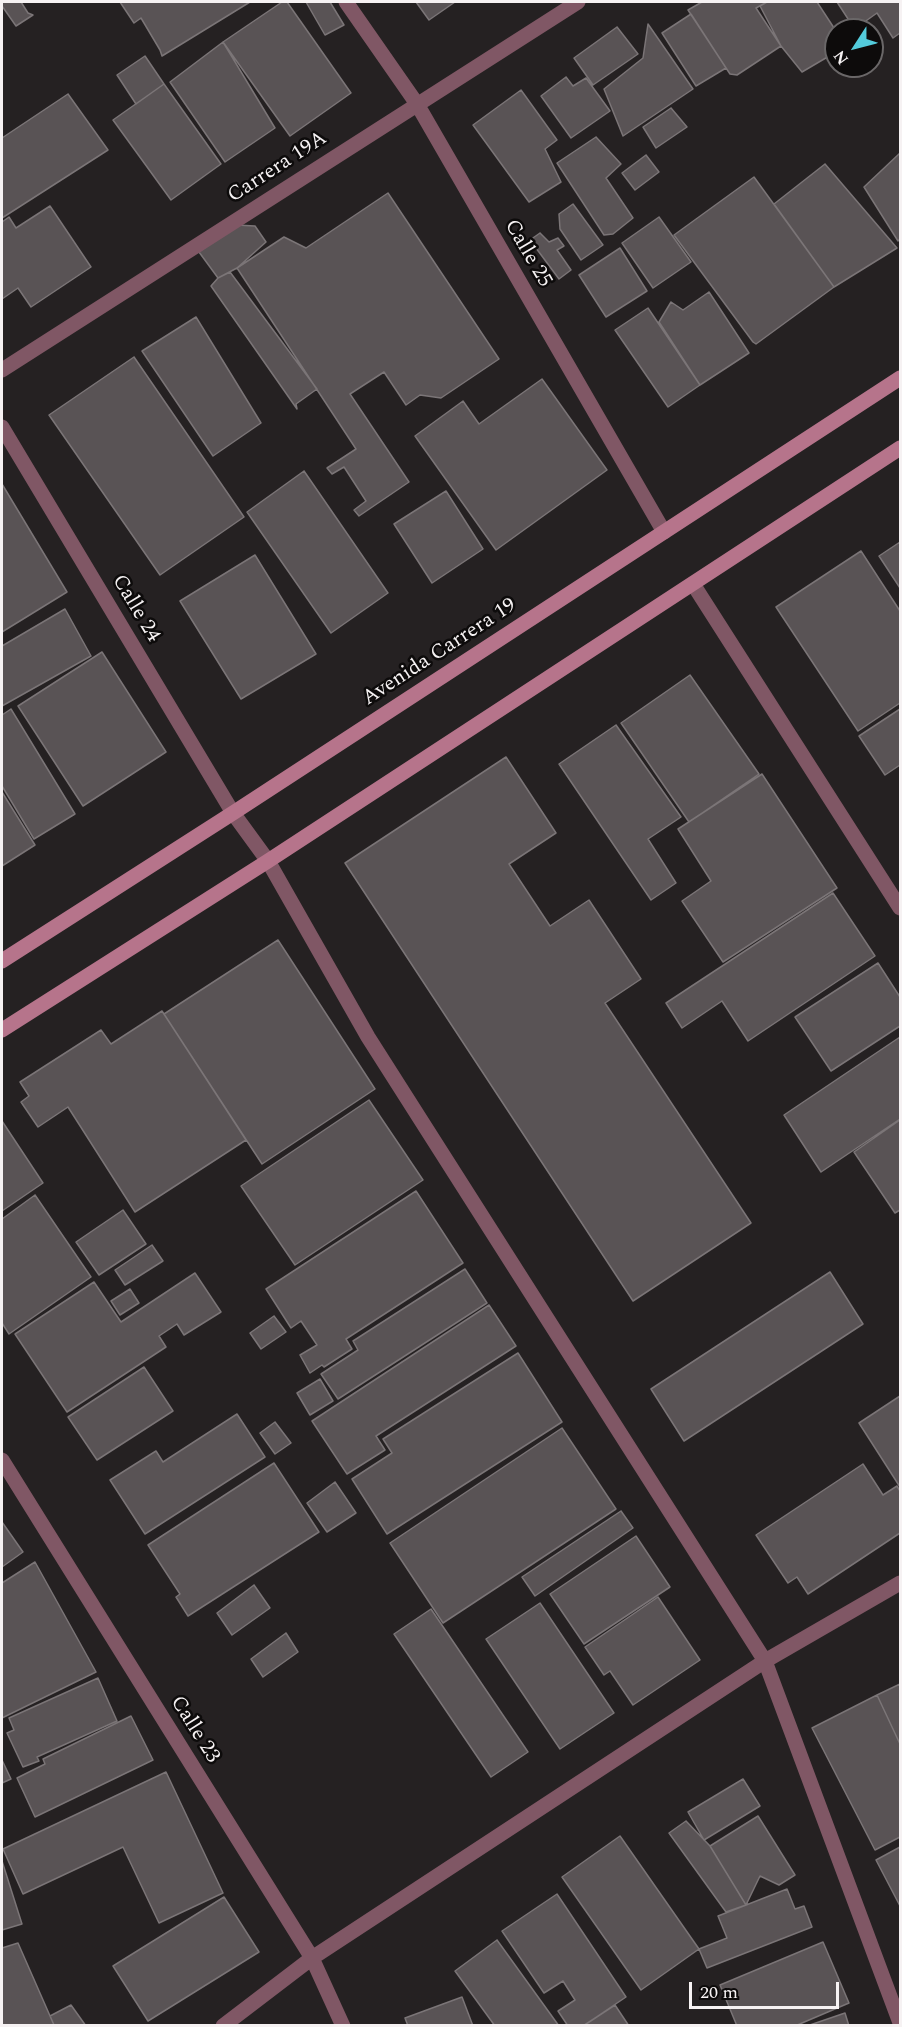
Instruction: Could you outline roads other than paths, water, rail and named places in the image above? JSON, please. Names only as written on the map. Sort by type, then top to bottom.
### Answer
[{"type":"main road","name":"Avenida Carrera 19","points":[[2,961],[900,378]]},
{"type":"main road","points":[[2,1030],[268,861],[900,448]]},
{"type":"street","name":"Calle 25","points":[[346,2],[417,105],[664,532]]},
{"type":"street","name":"Carrera 19A","points":[[2,370],[578,2]]},
{"type":"street","name":"Calle 24","points":[[2,427],[233,813],[268,861],[368,1037],[765,1661],[900,2023]]},
{"type":"street","points":[[693,584],[900,908]]},
{"type":"street","name":"Calle 23","points":[[2,1460],[312,1958],[343,2025]]},
{"type":"street","points":[[223,2025],[312,1958],[765,1661],[900,1583]]}]
